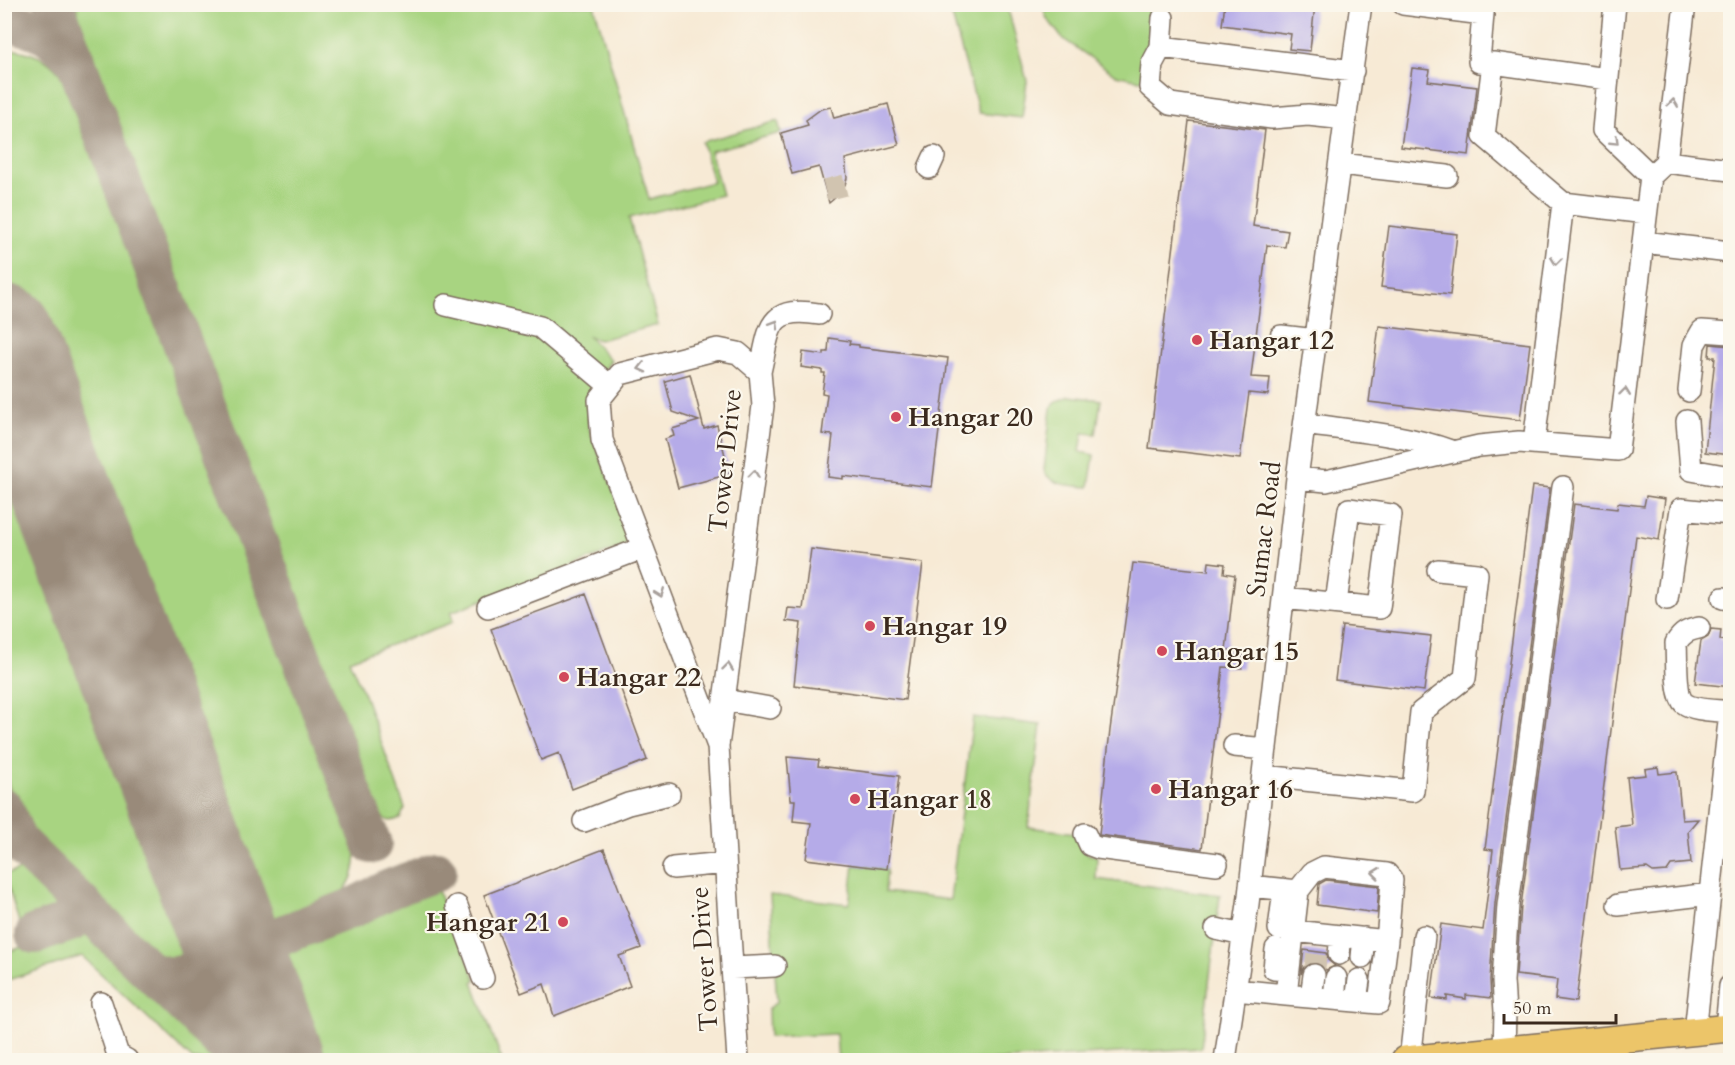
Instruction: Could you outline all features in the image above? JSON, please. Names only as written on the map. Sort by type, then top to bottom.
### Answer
[{"type":"main road","points":[[1405,1060],[1728,1028]]},
{"type":"street","name":"Sumac Road","points":[[1225,1060],[1250,886],[1297,478],[1361,4]]},
{"type":"street","points":[[1403,4],[1483,9],[1479,62],[1606,79]]},
{"type":"street","points":[[1615,4],[1606,79],[1603,130],[1659,169],[1731,170]]},
{"type":"street","points":[[1297,478],[1326,481],[1499,444],[1534,442],[1618,450],[1646,213],[1659,169],[1685,4]]},
{"type":"street","points":[[1163,18],[1161,47],[1152,64],[1150,87],[1170,104],[1272,118],[1308,115],[1346,119]]},
{"type":"street","points":[[1161,47],[1353,71]]},
{"type":"street","points":[[1493,63],[1484,136],[1563,203],[1646,213]]},
{"type":"street","points":[[1340,164],[1447,176]]},
{"type":"street","points":[[1534,442],[1563,203]]},
{"type":"street","points":[[1643,242],[1731,252]]},
{"type":"street","points":[[446,305],[540,327],[610,386]]},
{"type":"street","points":[[760,372],[774,321],[790,312],[819,314]]},
{"type":"street","points":[[1689,391],[1694,345],[1702,331],[1731,333]]},
{"type":"street","points":[[1281,336],[1316,340]]},
{"type":"street","name":"Tower Drive","points":[[718,746],[602,440],[599,400],[620,374],[718,349],[738,353],[760,372],[763,406],[718,746],[738,1060]]},
{"type":"street","points":[[1687,421],[1691,470],[1731,477]]},
{"type":"street","points":[[1305,424],[1386,435],[1432,444],[1454,452]]},
{"type":"street","points":[[1504,1051],[1503,981],[1508,906],[1563,487]]},
{"type":"street","points":[[1283,598],[1379,608],[1391,515],[1349,509],[1336,603]]},
{"type":"street","points":[[1667,599],[1681,509],[1731,514]]},
{"type":"street","points":[[488,607],[643,548]]},
{"type":"street","points":[[1263,776],[1413,791],[1421,712],[1465,678],[1467,667],[1477,574],[1438,570]]},
{"type":"street","points":[[1695,1032],[1730,712],[1694,707],[1684,703],[1679,696],[1676,643],[1680,636],[1688,630],[1699,628]]},
{"type":"street","points":[[724,700],[770,708]]},
{"type":"street","points":[[1234,746],[1266,749]]},
{"type":"street","points":[[584,821],[628,804],[669,794]]},
{"type":"street","points":[[1085,834],[1090,845],[1098,848],[1217,864]]},
{"type":"street","points":[[673,868],[725,863]]},
{"type":"street","points":[[1236,990],[1286,995],[1379,1003],[1392,880],[1387,874],[1324,867],[1312,873],[1291,890],[1283,937],[1289,970],[1286,995]]},
{"type":"street","points":[[1250,886],[1291,890]]},
{"type":"street","points":[[1618,904],[1710,894]]},
{"type":"street","points":[[457,906],[483,978]]},
{"type":"street","points":[[1216,929],[1243,935]]},
{"type":"street","points":[[1410,1060],[1424,936]]},
{"type":"street","points":[[1283,937],[1363,947],[1387,941]]},
{"type":"street","points":[[732,968],[774,966]]},
{"type":"street","points":[[1311,997],[1314,975]]},
{"type":"street","points":[[1334,999],[1336,978]]},
{"type":"street","points":[[1356,1001],[1359,980]]},
{"type":"street","points":[[1728,1028],[1731,986]]},
{"type":"street","points":[[101,1003],[118,1055],[127,1060]]},
{"type":"green space","points":[[77,4],[594,5],[649,199],[713,182],[702,142],[778,121],[781,133],[710,151],[722,195],[629,218],[658,325],[599,340],[589,337],[611,360],[588,396],[589,428],[629,531],[628,541],[622,547],[451,612],[453,622],[349,660],[365,697],[405,808],[397,820],[388,820],[379,814],[79,22]]},
{"type":"green space","points":[[949,5],[1007,5],[1027,81],[1022,118],[979,113]]},
{"type":"green space","points":[[1043,5],[1155,5],[1144,79],[1116,75],[1062,38],[1046,17]]},
{"type":"green space","points":[[18,50],[45,60],[65,80],[356,851],[352,875],[343,891],[323,906],[298,916],[285,919],[263,919],[246,911],[232,898],[5,286],[5,51]]},
{"type":"green space","points":[[4,381],[208,926],[204,946],[197,954],[170,964],[152,960],[32,840],[24,828],[5,775]]},
{"type":"green space","points":[[1069,396],[1101,400],[1096,434],[1083,433],[1080,452],[1094,455],[1089,487],[1051,480],[1044,470],[1051,408],[1057,401]]},
{"type":"green space","points":[[973,717],[1041,725],[1028,827],[1075,833],[1082,849],[1088,854],[1097,856],[1096,879],[1220,895],[1201,1048],[1000,1060],[838,1060],[836,1034],[769,1037],[768,1009],[777,1002],[770,895],[849,904],[854,865],[887,869],[885,892],[950,900]]},
{"type":"green space","points":[[29,867],[57,890],[63,903],[57,916],[25,926],[19,922],[5,877],[7,874]]},
{"type":"green space","points":[[437,888],[448,920],[454,924],[476,980],[473,982],[502,1060],[293,1060],[269,994],[273,969],[281,957],[300,940]]},
{"type":"green space","points":[[83,930],[110,943],[229,1060],[193,1060],[82,956],[5,981],[5,953],[58,934]]},
{"type":"green space","points":[[211,976],[231,988],[256,1060],[253,1060],[194,1001],[190,990],[194,982]]},
{"type":"building","points":[[1225,4],[1315,4],[1310,51],[1289,49],[1291,34],[1222,25]]},
{"type":"building","points":[[1412,68],[1430,70],[1428,81],[1477,87],[1469,155],[1401,147]]},
{"type":"building","points":[[888,104],[899,145],[845,159],[847,178],[845,185],[829,203],[819,167],[792,174],[781,133],[808,125],[806,120],[821,109],[831,107],[834,118]]},
{"type":"building","name":"Hangar 12","points":[[1189,121],[1265,130],[1253,226],[1288,231],[1285,247],[1267,245],[1251,377],[1270,378],[1268,395],[1249,393],[1240,459],[1149,448]]},
{"type":"building","points":[[1389,226],[1457,234],[1450,295],[1381,287]]},
{"type":"building","points":[[1379,326],[1530,344],[1520,420],[1369,402]]},
{"type":"building","name":"Hangar 20","points":[[829,338],[850,341],[849,344],[859,345],[859,347],[948,358],[932,487],[843,476],[843,479],[828,477],[833,435],[822,434],[827,394],[822,393],[825,373],[822,373],[822,370],[801,367],[803,352],[824,355],[824,352],[828,352]]},
{"type":"building","points":[[1710,344],[1731,346],[1731,455],[1705,452],[1715,357],[1709,357]]},
{"type":"building","points":[[690,374],[704,429],[717,425],[730,474],[678,488],[665,439],[674,436],[672,429],[699,421],[673,412],[665,381]]},
{"type":"building","points":[[1532,486],[1550,488],[1495,903],[1491,998],[1466,995],[1466,999],[1447,996],[1447,1000],[1431,998],[1441,924],[1483,930],[1493,850],[1485,849]]},
{"type":"building","points":[[1646,496],[1665,499],[1659,540],[1636,536],[1576,1002],[1555,999],[1557,980],[1516,975],[1521,906],[1574,504],[1617,509],[1618,503],[1644,506]]},
{"type":"building","name":"Hangar 19","points":[[811,549],[923,563],[905,700],[794,685],[801,623],[786,621],[788,608],[803,609]]},
{"type":"building","points":[[1209,562],[1225,564],[1224,573],[1235,575],[1226,650],[1243,652],[1242,668],[1223,667],[1202,849],[1099,835],[1110,730],[1133,563],[1208,571]]},
{"type":"building","name":"Hangar 22","points":[[586,594],[647,760],[572,789],[559,753],[541,760],[491,629]]},
{"type":"building","points":[[1342,626],[1431,636],[1424,691],[1335,680]]},
{"type":"building","points":[[1711,629],[1721,630],[1720,640],[1731,641],[1731,687],[1695,683],[1701,641],[1708,637]]},
{"type":"building","name":"Hangar 18","points":[[787,757],[819,760],[818,766],[899,776],[887,869],[806,859],[811,823],[793,821],[795,800],[791,800]]},
{"type":"building","points":[[1658,767],[1659,774],[1677,772],[1682,820],[1698,819],[1688,831],[1691,863],[1671,865],[1667,871],[1653,872],[1647,868],[1620,870],[1615,827],[1632,825],[1627,777],[1646,775],[1645,769]]},
{"type":"building","name":"Hangar 21","points":[[604,849],[641,948],[619,956],[630,986],[554,1016],[544,984],[521,993],[484,895]]},
{"type":"building","points":[[1326,880],[1379,886],[1377,913],[1317,905],[1319,884]]},
{"type":"building","points":[[1304,950],[1326,953],[1328,960],[1335,966],[1326,970],[1321,965],[1310,963],[1304,967],[1301,974]]},
{"type":"taxiway","points":[[54,4],[372,844]]},
{"type":"taxiway","points":[[4,24],[25,26],[44,34],[75,61]]},
{"type":"taxiway","points":[[4,808],[17,841],[240,1060]]},
{"type":"taxiway","points":[[151,972],[168,977],[185,973],[352,908],[390,889],[437,871]]},
{"type":"taxiway","points":[[202,966],[213,954],[218,943],[220,914],[246,933],[277,937]]},
{"type":"taxiway","points":[[35,934],[73,921]]},
{"type":"runway","points":[[4,335],[274,1060]]},
{"type":"tunnel","points":[[825,190],[845,185]]},
{"type":"tunnel","points":[[1314,975],[1317,951]]},
{"type":"place","name":"Hangar 12","points":[[1197,340]]},
{"type":"place","name":"Hangar 20","points":[[896,417]]},
{"type":"place","name":"Hangar 19","points":[[870,626]]},
{"type":"place","name":"Hangar 15","points":[[1162,651]]},
{"type":"place","name":"Hangar 22","points":[[564,677]]},
{"type":"place","name":"Hangar 16","points":[[1156,789]]},
{"type":"place","name":"Hangar 18","points":[[855,799]]},
{"type":"place","name":"Hangar 21","points":[[563,922]]}]
